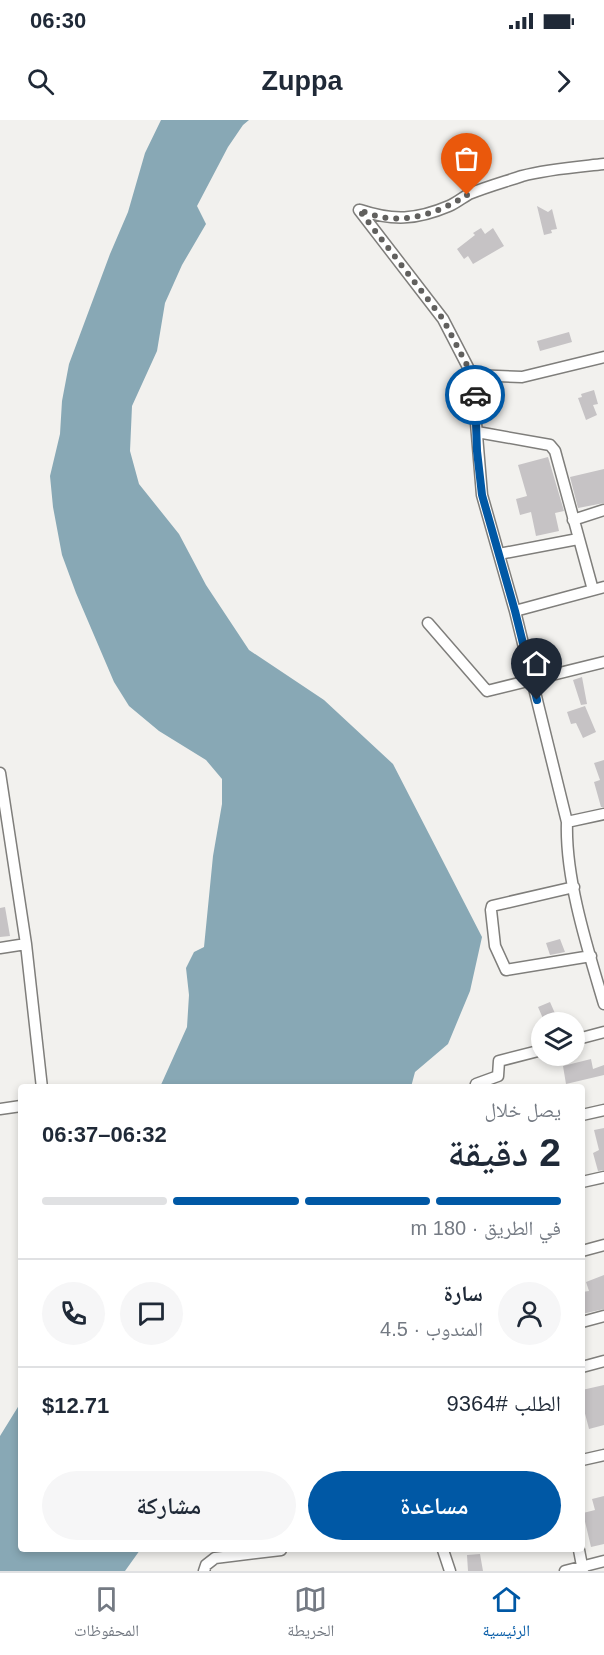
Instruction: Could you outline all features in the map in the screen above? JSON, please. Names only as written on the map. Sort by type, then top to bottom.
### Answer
[{"type":"street","points":[[604,164],[525,175],[478,191],[452,206],[430,213],[394,219],[359,210],[443,319],[472,375],[482,495],[515,611],[567,822],[567,848],[574,887],[596,963],[604,1004]]},
{"type":"street","points":[[472,375],[522,377],[603,360]]},
{"type":"street","points":[[477,432],[550,445],[555,451],[593,590]]},
{"type":"street","points":[[573,520],[604,510]]},
{"type":"street","points":[[499,554],[578,539]]},
{"type":"street","points":[[515,611],[604,587]]},
{"type":"street","points":[[428,623],[488,691],[604,662]]},
{"type":"street","points":[[0,773],[26,944],[42,1084]]},
{"type":"street","points":[[567,822],[604,814]]},
{"type":"street","points":[[0,857],[12,854]]},
{"type":"street","points":[[574,887],[492,906],[490,910],[495,946],[506,970],[596,963]]},
{"type":"street","points":[[0,948],[26,944]]},
{"type":"street","points":[[585,1037],[604,1032]]},
{"type":"street","points":[[476,1084],[498,1076],[500,1061],[531,1053]]},
{"type":"street","points":[[0,1109],[18,1106]]},
{"type":"street","points":[[585,1114],[604,1110]]},
{"type":"street","points":[[585,1181],[604,1177]]},
{"type":"street","points":[[585,1250],[604,1245]]},
{"type":"street","points":[[585,1321],[604,1316]]},
{"type":"street","points":[[585,1366],[604,1361]]},
{"type":"street","points":[[585,1459],[604,1455]]},
{"type":"street","points":[[204,1571],[215,1554],[248,1552]]},
{"type":"street","points":[[444,1552],[450,1571]]},
{"type":"street","points":[[579,1552],[583,1569]]},
{"type":"street","points":[[565,1571],[583,1569],[604,1561]]},
{"type":"water","points":[[161,120],[249,120],[228,147],[197,206],[206,224],[182,265],[165,303],[157,351],[132,406],[130,451],[139,484],[179,534],[206,585],[249,650],[324,700],[393,764],[482,937],[470,991],[448,1044],[415,1072],[412,1084],[161,1084],[187,1027],[189,995],[186,968],[194,952],[204,947],[213,856],[222,804],[222,779],[206,760],[159,731],[129,706],[114,682],[62,555],[50,476],[60,434],[62,401],[69,364],[128,212],[145,153]]},
{"type":"water","points":[[18,1407],[18,1552],[139,1552],[125,1571],[0,1571],[0,1436]]},
{"type":"building","points":[[537,206],[548,212],[552,209],[557,229],[551,230],[552,233],[544,235]]},
{"type":"building","points":[[481,228],[485,234],[493,228],[504,246],[473,264],[468,256],[464,259],[457,249]]},
{"type":"building","points":[[569,332],[572,342],[540,351],[537,341]]},
{"type":"building","points":[[594,390],[598,404],[593,405],[597,415],[586,420],[578,398],[582,397],[581,394]]},
{"type":"building","points":[[548,457],[564,511],[555,513],[559,531],[536,536],[531,512],[520,515],[516,499],[527,496],[518,465]]},
{"type":"building","points":[[604,469],[604,503],[578,508],[570,477]]},
{"type":"building","points":[[582,677],[587,704],[581,705],[573,680]]},
{"type":"building","points":[[585,706],[596,732],[583,738],[576,723],[571,724],[567,712]]},
{"type":"building","points":[[604,760],[604,807],[601,807],[594,782],[600,780],[594,763]]},
{"type":"building","points":[[5,907],[10,936],[0,937],[0,908]]},
{"type":"building","points":[[560,939],[565,952],[550,955],[546,943]]},
{"type":"building","points":[[550,1002],[554,1012],[540,1012],[538,1007]]},
{"type":"building","points":[[591,1059],[593,1069],[604,1065],[604,1075],[566,1084],[563,1066],[585,1066],[585,1060]]},
{"type":"building","points":[[604,1128],[604,1170],[598,1171],[593,1153],[599,1150],[594,1130]]},
{"type":"building","points":[[604,1275],[604,1309],[585,1313],[585,1292],[589,1291],[586,1282]]},
{"type":"building","points":[[604,1385],[604,1425],[589,1429],[585,1414],[585,1389]]},
{"type":"building","points":[[604,1496],[604,1544],[591,1547],[585,1512],[595,1510],[592,1499]]},
{"type":"building","points":[[480,1554],[483,1571],[468,1571],[467,1555]]},
{"type":"way so far","points":[[467,195],[452,206],[430,213],[394,219],[359,210],[443,319],[472,375],[475,395]]},
{"type":"route","points":[[475,395],[477,451],[482,495],[515,611],[537,700]]}]
